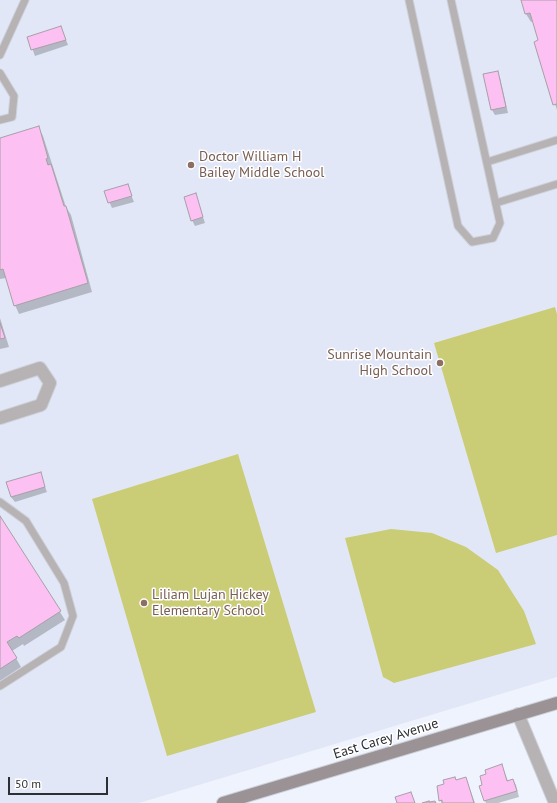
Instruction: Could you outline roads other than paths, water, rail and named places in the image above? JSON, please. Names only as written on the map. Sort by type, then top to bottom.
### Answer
[{"type":"street","points":[[0,380],[40,368],[50,383],[41,405],[0,418]]},
{"type":"street","name":"East Carey Avenue","points":[[223,803],[557,703]]},
{"type":"street","points":[[518,714],[555,803]]},
{"type":"lane","points":[[0,55],[25,0]]},
{"type":"lane","points":[[409,0],[458,226],[472,242],[493,238],[500,223],[451,0]]},
{"type":"lane","points":[[0,73],[14,96],[12,117],[0,120]]},
{"type":"lane","points":[[487,162],[557,140]]},
{"type":"lane","points":[[496,203],[557,184]]},
{"type":"lane","points":[[0,502],[26,521],[64,583],[73,616],[61,647],[0,686]]},
{"type":"place","name":"Doctor William H Bailey Middle School","points":[[191,165]]},
{"type":"place","name":"Sunrise Mountain High School","points":[[440,363]]},
{"type":"place","name":"Liliam Lujan Hickey Elementary School","points":[[144,603]]}]
